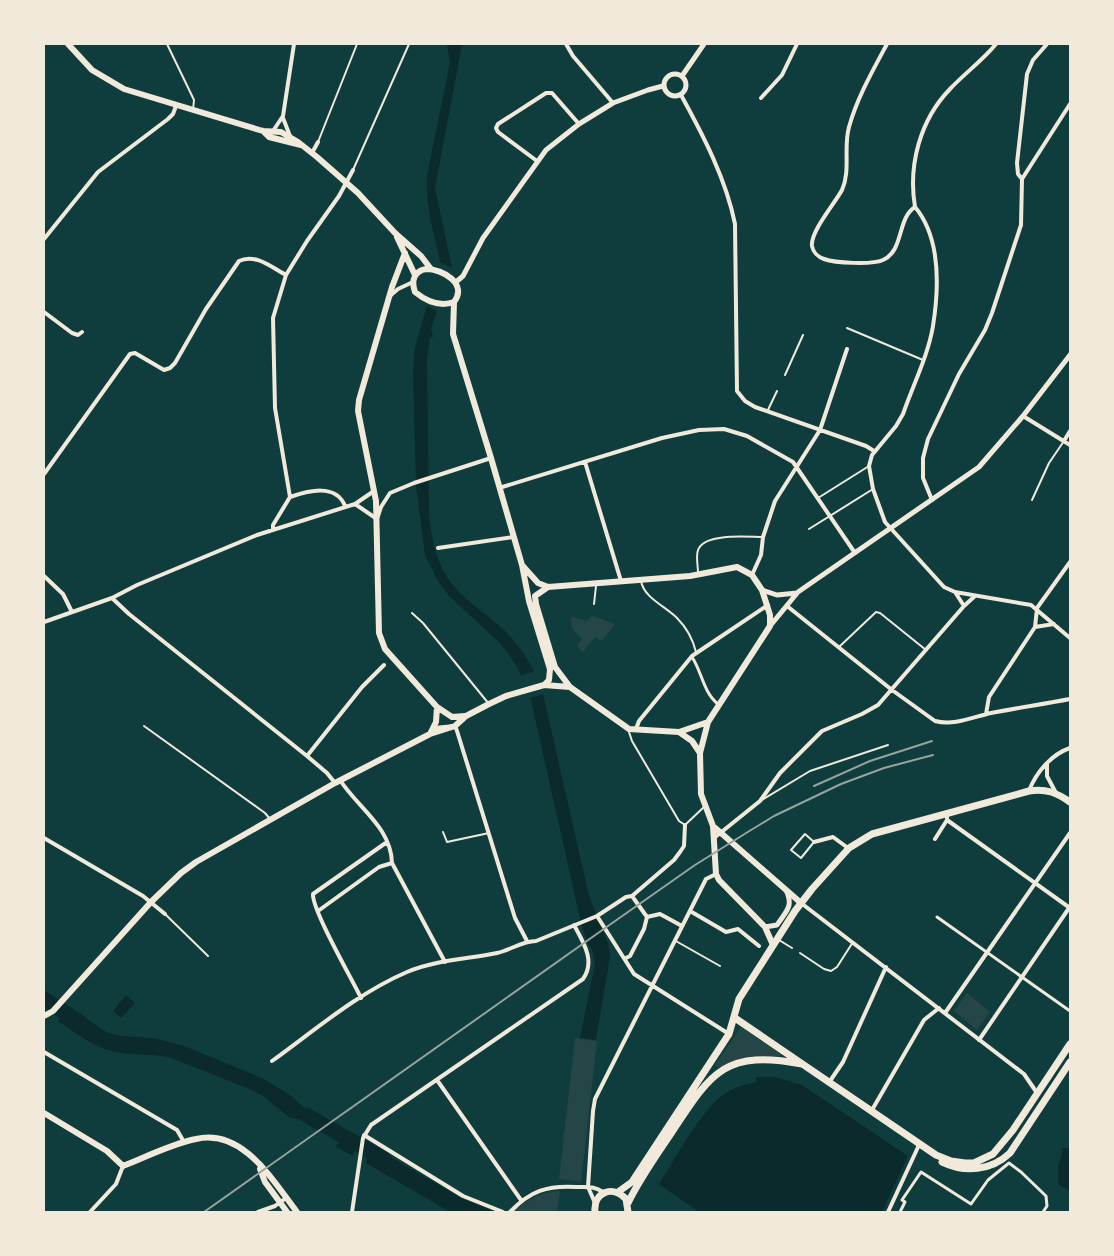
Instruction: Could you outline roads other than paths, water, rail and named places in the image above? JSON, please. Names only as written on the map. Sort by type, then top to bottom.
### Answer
[{"type":"main road","points":[[68,44],[92,70],[124,89],[304,146]]},
{"type":"main road","points":[[265,133],[274,130],[290,136],[304,146],[347,183],[395,233],[421,256],[431,269],[456,282],[459,293],[454,302],[453,334],[491,458],[550,669],[549,680],[544,685]]},
{"type":"main road","points":[[395,233],[415,275]]},
{"type":"main road","points":[[405,253],[358,400],[377,519],[379,633],[381,643],[437,707],[452,717],[466,716]]},
{"type":"main road","points":[[431,269],[420,270],[415,275],[413,282],[415,292],[426,299],[443,304],[454,302]]},
{"type":"main road","points":[[522,566],[538,583],[548,587],[698,575],[737,567],[743,568],[752,575],[768,604],[770,626],[708,722],[700,753],[700,780],[705,806],[713,826],[716,874],[719,880],[765,927],[775,942]]},
{"type":"main road","points":[[548,587],[535,596],[532,603],[555,667],[570,687],[632,729],[679,732],[708,722]]},
{"type":"main road","points":[[45,1016],[151,902],[196,862],[337,782],[432,731],[455,726],[466,716],[489,704],[523,690],[544,685],[570,687]]},
{"type":"main road","points":[[432,731],[437,717],[437,707]]},
{"type":"main road","points":[[679,732],[692,741],[700,753]]},
{"type":"main road","points":[[618,1192],[632,1182],[729,1034],[739,999],[801,903],[852,846],[872,834],[947,817],[1029,791],[1039,789],[1057,793],[1071,802]]},
{"type":"main road","points":[[713,826],[801,903]]},
{"type":"main road","points":[[735,1018],[936,1155],[958,1162],[974,1163],[993,1154],[1013,1130],[1071,1044]]},
{"type":"main road","points":[[628,1203],[639,1181],[698,1092],[720,1072],[729,1066],[748,1060],[773,1060],[804,1065]]},
{"type":"main road","points":[[920,1144],[933,1158],[960,1169],[984,1168],[994,1163],[1010,1153],[1071,1062]]},
{"type":"main road","points":[[44,1113],[107,1151],[123,1166],[184,1142],[204,1137],[230,1142],[259,1165],[283,1201],[287,1212]]},
{"type":"main road","points":[[595,1212],[595,1203],[604,1193],[613,1191],[626,1198],[628,1212]]},
{"type":"main road","points":[[283,1201],[297,1212]]},
{"type":"street","points":[[274,130],[283,117],[294,44]]},
{"type":"street","points":[[566,44],[573,56],[613,103]]},
{"type":"street","points":[[682,76],[704,44]]},
{"type":"street","points":[[761,98],[783,75],[797,44]]},
{"type":"street","points":[[887,44],[849,126],[845,146],[846,179],[813,236],[812,246],[816,255],[825,259],[869,263],[882,261],[894,249],[907,215],[915,207]]},
{"type":"street","points":[[996,44],[949,90],[932,111],[917,147],[914,176],[915,207],[921,214],[934,246],[936,278],[933,327],[903,414],[896,426],[874,451],[869,466],[881,514],[939,583],[955,592],[1024,603],[1037,608],[1071,638]]},
{"type":"street","points":[[1022,179],[1018,174],[1017,163],[1027,74],[1033,60],[1047,44]]},
{"type":"street","points":[[663,87],[668,76],[675,74],[682,76]]},
{"type":"street","points":[[681,95],[686,86],[682,76]]},
{"type":"street","points":[[456,282],[463,276],[483,238],[537,161],[557,141],[613,103],[663,87]]},
{"type":"street","points":[[663,87],[669,96],[681,95]]},
{"type":"street","points":[[537,161],[498,132],[496,128],[498,124],[546,93],[552,93],[579,124]]},
{"type":"street","points":[[681,95],[726,190],[735,224],[737,391],[745,401],[767,412],[866,446],[874,451]]},
{"type":"street","points":[[932,500],[923,478],[928,439],[992,313],[1021,225],[1022,179],[1071,104]]},
{"type":"street","points":[[44,239],[98,172],[168,119],[176,106]]},
{"type":"street","points":[[283,117],[290,136]]},
{"type":"street","points":[[312,153],[318,142]]},
{"type":"street","points":[[273,530],[273,525],[290,497],[275,408],[273,318],[286,275],[347,183],[353,170]]},
{"type":"street","points":[[44,474],[130,354],[135,353],[164,370],[176,363],[206,309],[239,261],[247,257],[254,258],[286,275]]},
{"type":"street","points":[[391,295],[413,282]]},
{"type":"street","points":[[44,312],[72,333],[78,335],[82,332]]},
{"type":"street","points":[[752,575],[761,555],[763,537],[775,501],[820,430],[847,349]]},
{"type":"street","points":[[762,590],[777,595],[798,592],[979,467],[1071,355]]},
{"type":"street","points":[[1023,416],[1071,445]]},
{"type":"street","points":[[499,488],[662,438],[699,430],[724,429],[747,436],[793,462],[855,554]]},
{"type":"street","points":[[1064,441],[1071,431]]},
{"type":"street","points":[[354,504],[377,519],[381,507],[390,494],[414,483],[491,458]]},
{"type":"street","points":[[585,462],[621,581]]},
{"type":"street","points":[[290,497],[306,492],[325,491],[340,496],[345,506]]},
{"type":"street","points":[[44,622],[111,598],[137,585],[273,530],[354,504],[374,491]]},
{"type":"street","points":[[438,548],[513,537]]},
{"type":"street","points":[[986,714],[989,697],[1035,627],[1037,608],[1071,562]]},
{"type":"street","points":[[44,576],[63,594],[72,612]]},
{"type":"street","points":[[770,626],[798,592]]},
{"type":"street","points":[[955,592],[964,606]]},
{"type":"street","points":[[714,838],[760,801],[780,773],[822,730],[878,705],[975,596]]},
{"type":"street","points":[[111,598],[327,773],[381,828],[392,854],[392,863],[445,962]]},
{"type":"street","points":[[632,729],[696,652],[768,604]]},
{"type":"street","points":[[787,606],[892,690],[931,718],[944,723],[1071,699]]},
{"type":"street","points":[[1035,627],[1054,624]]},
{"type":"street","points":[[692,656],[706,689],[718,704]]},
{"type":"street","points":[[307,756],[362,687],[384,665]]},
{"type":"street","points":[[455,726],[515,918],[527,940]]},
{"type":"street","points":[[1029,791],[1036,778],[1057,753],[1071,748]]},
{"type":"street","points":[[1047,764],[1047,776],[1057,793]]},
{"type":"street","points":[[934,839],[947,817],[1070,908],[979,1040]]},
{"type":"street","points":[[272,1061],[361,998],[407,972],[445,962],[510,950],[527,940],[536,941],[597,916],[626,897],[632,896],[681,852],[684,846],[685,825]]},
{"type":"street","points":[[945,1013],[1071,833]]},
{"type":"street","points":[[814,842],[834,837],[852,846]]},
{"type":"street","points":[[44,838],[151,902],[165,914]]},
{"type":"street","points":[[361,998],[318,911],[313,894],[387,842]]},
{"type":"street","points":[[318,911],[379,867],[392,863]]},
{"type":"street","points":[[595,1203],[588,1187],[595,1099],[651,984],[706,879],[716,874]]},
{"type":"street","points":[[765,927],[777,925],[789,907],[790,902],[785,889]]},
{"type":"street","points":[[626,958],[630,956],[644,929],[647,917],[632,896]]},
{"type":"street","points":[[801,903],[1024,1074],[1037,1093]]},
{"type":"street","points":[[690,911],[726,932],[738,929],[759,946]]},
{"type":"street","points":[[647,917],[660,914],[682,926]]},
{"type":"street","points":[[597,916],[620,955],[626,958],[634,974],[729,1034]]},
{"type":"street","points":[[937,917],[1071,1011]]},
{"type":"street","points":[[352,1212],[363,1136],[371,1125],[583,979],[589,969],[588,954],[578,932],[577,924]]},
{"type":"street","points":[[830,1082],[843,1062],[886,967]]},
{"type":"street","points":[[872,1110],[924,1020],[939,1008]]},
{"type":"street","points":[[44,1052],[177,1130],[184,1142]]},
{"type":"street","points":[[437,1080],[521,1200]]},
{"type":"street","points":[[363,1136],[464,1196],[503,1212]]},
{"type":"street","points":[[888,1212],[920,1144]]},
{"type":"street","points":[[900,1212],[905,1202],[902,1200],[921,1172],[971,1204],[988,1180],[1008,1163],[1046,1196],[1047,1206],[1043,1212]]},
{"type":"street","points":[[90,1212],[116,1184],[123,1166]]},
{"type":"street","points":[[510,1212],[521,1200],[549,1188],[596,1187],[604,1193]]},
{"type":"street","points":[[258,1212],[283,1201]]},
{"type":"lane","points":[[167,44],[194,100],[193,110]]},
{"type":"lane","points":[[318,142],[357,44]]},
{"type":"lane","points":[[353,170],[409,44]]},
{"type":"lane","points":[[847,328],[923,360]]},
{"type":"lane","points":[[784,375],[803,335]]},
{"type":"lane","points":[[767,412],[777,391]]},
{"type":"lane","points":[[1032,500],[1049,462],[1064,441]]},
{"type":"lane","points":[[818,498],[869,466]]},
{"type":"lane","points":[[810,529],[873,489]]},
{"type":"lane","points":[[698,575],[697,551],[708,541],[724,537],[763,537]]},
{"type":"lane","points":[[640,580],[642,588],[680,621],[689,634],[696,652]]},
{"type":"lane","points":[[594,604],[596,584]]},
{"type":"lane","points":[[839,647],[876,612],[880,612],[926,650]]},
{"type":"lane","points":[[412,614],[423,623],[489,704]]},
{"type":"lane","points":[[144,726],[265,813],[270,819]]},
{"type":"lane","points":[[632,729],[632,741],[679,821],[685,825],[705,806]]},
{"type":"lane","points":[[760,801],[767,799],[810,771],[888,746]]},
{"type":"lane","points":[[443,832],[447,842],[489,833]]},
{"type":"lane","points":[[805,834],[814,842],[801,858],[791,850],[805,834]]},
{"type":"lane","points":[[165,914],[208,956]]},
{"type":"lane","points":[[674,940],[720,966]]},
{"type":"lane","points":[[775,942],[792,948]]},
{"type":"lane","points":[[800,953],[831,971],[837,967],[853,942]]},
{"type":"lane","points":[[993,1154],[994,1163]]},
{"type":"waterway","points":[[44,999],[81,1023]]},
{"type":"waterway","points":[[306,1115],[384,1159]]},
{"type":"railway","points":[[814,786],[870,761],[932,741]]},
{"type":"railway","points":[[204,1212],[695,865],[774,816],[841,784],[884,768],[933,755]]}]
